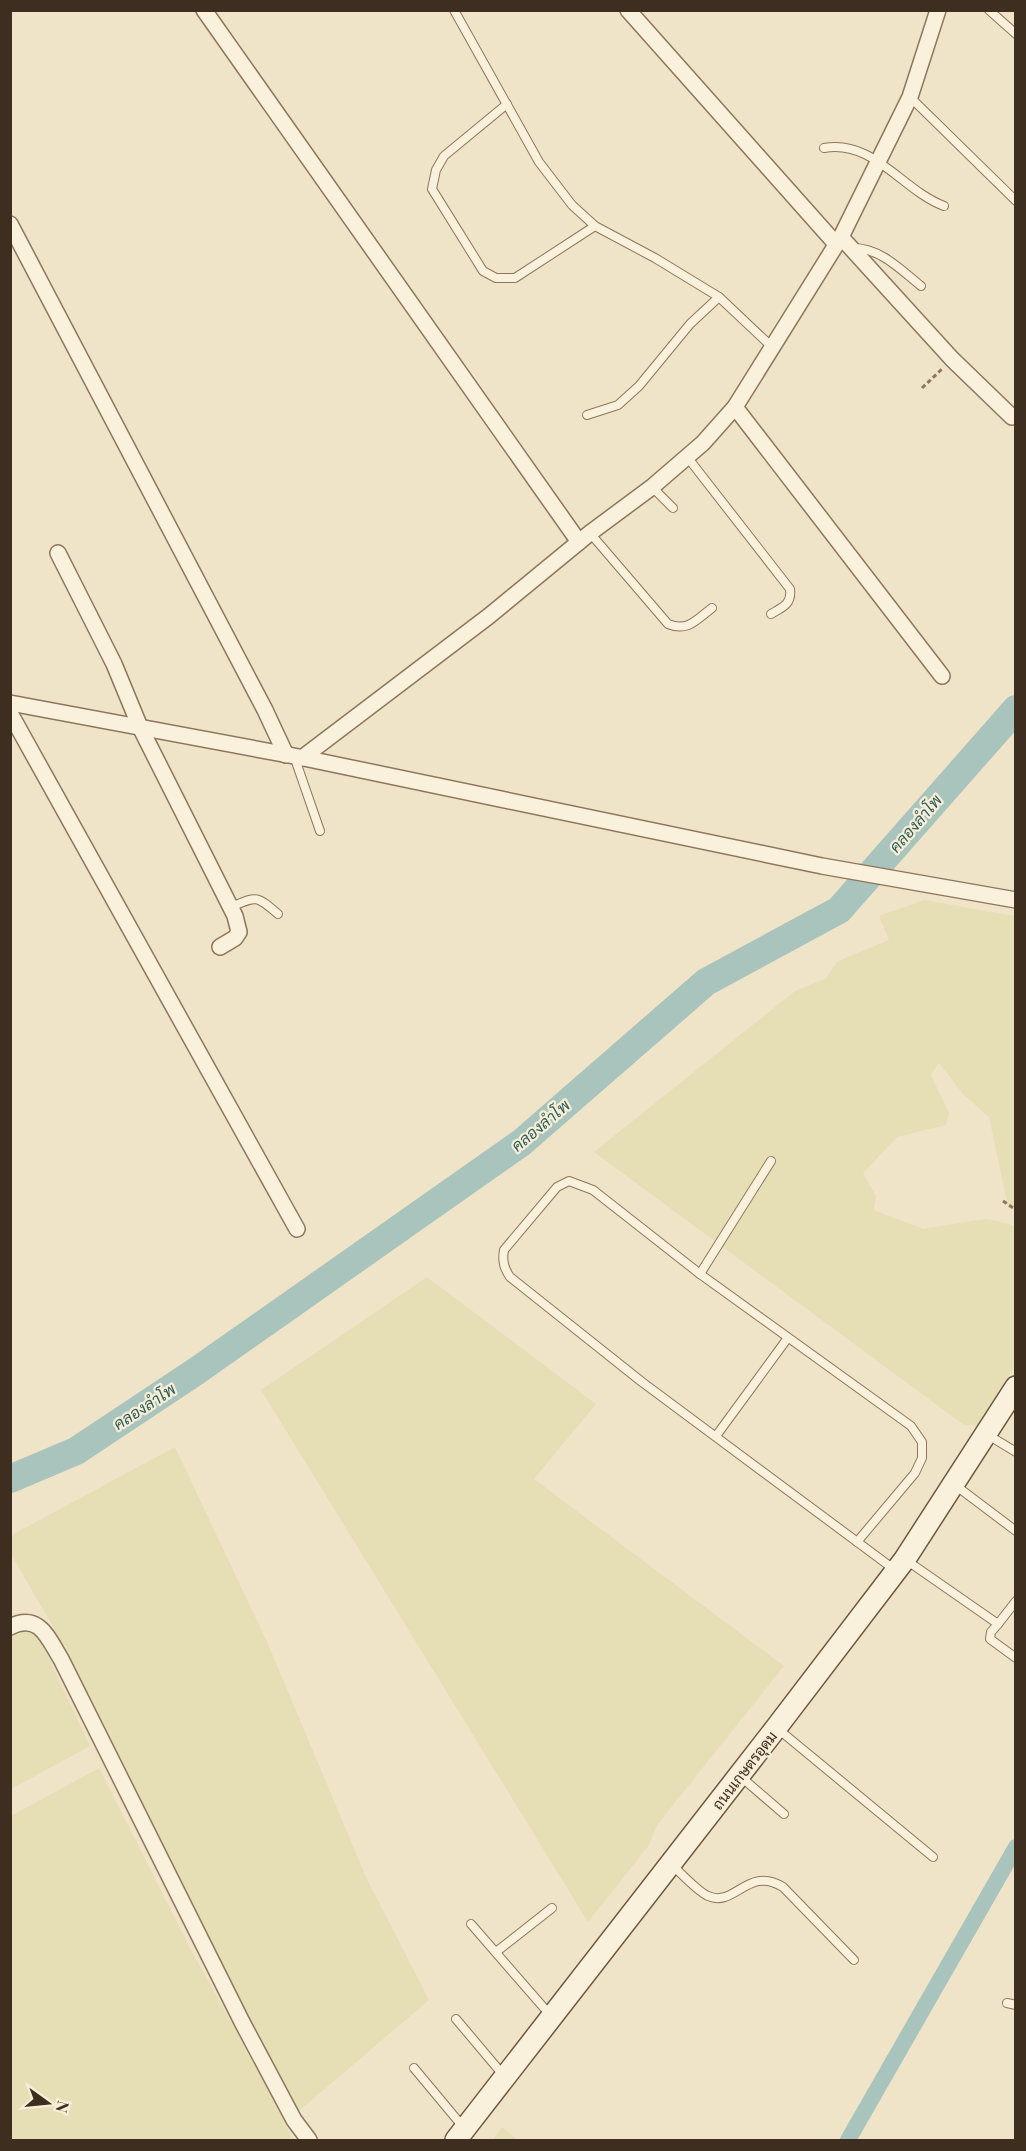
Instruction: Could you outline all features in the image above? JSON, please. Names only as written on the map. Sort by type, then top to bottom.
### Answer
[{"type":"street","points":[[204,10],[585,537]]},
{"type":"street","points":[[628,10],[952,359],[1012,417]]},
{"type":"street","points":[[294,756],[489,616],[585,537],[688,458],[735,407],[772,347],[843,243],[910,97],[938,10]]},
{"type":"street","points":[[10,224],[259,699],[294,756]]},
{"type":"street","points":[[735,407],[942,676]]},
{"type":"street","points":[[58,553],[114,664],[140,727],[231,907],[239,932],[235,938],[220,947]]},
{"type":"street","points":[[12,704],[294,756],[822,866],[1016,900]]},
{"type":"street","points":[[12,704],[297,1229]]},
{"type":"street","name":"ถนนเกษตรอุดม","points":[[461,2135],[901,1565],[1016,1387]]},
{"type":"street","points":[[10,1627],[18,1623],[32,1623],[43,1629],[242,2022],[294,2120],[309,2140]]},
{"type":"lane","points":[[454,10],[539,162],[572,205],[595,226],[655,258],[719,297],[772,347]]},
{"type":"lane","points":[[989,10],[1016,34]]},
{"type":"lane","points":[[910,97],[1016,201]]},
{"type":"lane","points":[[507,104],[444,156],[436,170],[432,189],[483,271],[496,278],[515,278],[595,226]]},
{"type":"lane","points":[[824,148],[848,147],[879,161],[922,197],[944,206]]},
{"type":"lane","points":[[843,243],[876,252],[921,286]]},
{"type":"lane","points":[[587,415],[618,405],[632,393],[690,324],[719,297]]},
{"type":"lane","points":[[688,458],[790,589],[791,598],[788,605],[771,614]]},
{"type":"lane","points":[[652,487],[673,508]]},
{"type":"lane","points":[[585,537],[668,624],[677,628],[686,628],[712,608]]},
{"type":"lane","points":[[294,756],[320,831]]},
{"type":"lane","points":[[231,907],[252,898],[258,898],[278,914]]},
{"type":"lane","points":[[700,1274],[771,1161]]},
{"type":"lane","points":[[857,1542],[915,1473],[922,1458],[922,1442],[911,1426],[787,1339],[593,1190],[569,1181],[557,1187],[504,1250],[502,1260],[510,1277],[642,1382],[857,1542],[901,1565],[998,1624]]},
{"type":"lane","points":[[716,1436],[787,1339]]},
{"type":"lane","points":[[987,1434],[1016,1452]]},
{"type":"lane","points":[[954,1485],[1016,1531]]},
{"type":"lane","points":[[1016,1601],[991,1632],[990,1639],[1016,1658]]},
{"type":"lane","points":[[776,1728],[933,1857]]},
{"type":"lane","points":[[740,1776],[784,1814]]},
{"type":"lane","points":[[670,1863],[706,1896],[715,1898],[725,1897],[758,1880],[774,1881],[783,1887],[854,1960]]},
{"type":"lane","points":[[496,1953],[552,1908]]},
{"type":"lane","points":[[471,1924],[552,2017]]},
{"type":"lane","points":[[1007,2003],[1016,2006]]},
{"type":"lane","points":[[456,2019],[505,2077]]},
{"type":"lane","points":[[414,2068],[461,2135]]},
{"type":"path","points":[[922,388],[952,359]]},
{"type":"path","points":[[1003,1201],[1016,1210]]},
{"type":"shaded area","points":[[924,900],[1015,916],[1015,1211],[1008,1207],[989,1117],[963,1094],[939,1063],[931,1075],[949,1113],[946,1125],[897,1137],[863,1173],[876,1196],[874,1210],[923,1229],[985,1219],[1007,1223],[1015,1227],[1015,1365],[979,1426],[964,1425],[594,1152],[795,991],[825,979],[838,961],[889,940],[879,916]]},
{"type":"shaded area","points":[[427,1277],[596,1404],[534,1479],[784,1666],[657,1825],[649,1845],[588,1922],[261,1390]]},
{"type":"shaded area","points":[[175,1447],[268,1644],[366,1877],[429,2000],[293,2116],[100,1729],[56,1632],[11,1554],[10,1536]]},
{"type":"shaded area","points":[[17,1629],[38,1635],[90,1746],[11,1789],[10,1633]]},
{"type":"shaded area","points":[[99,1768],[191,1950],[267,2087],[293,2140],[11,2140],[11,1816]]},
{"type":"shaded area","points":[[502,2127],[517,2140],[493,2140]]},
{"type":"waterway","name":"คลองลำโพ","points":[[10,1479],[76,1451],[195,1372],[521,1143],[706,982],[839,910],[1016,709]]},
{"type":"waterway","points":[[848,2140],[1016,1847]]}]
